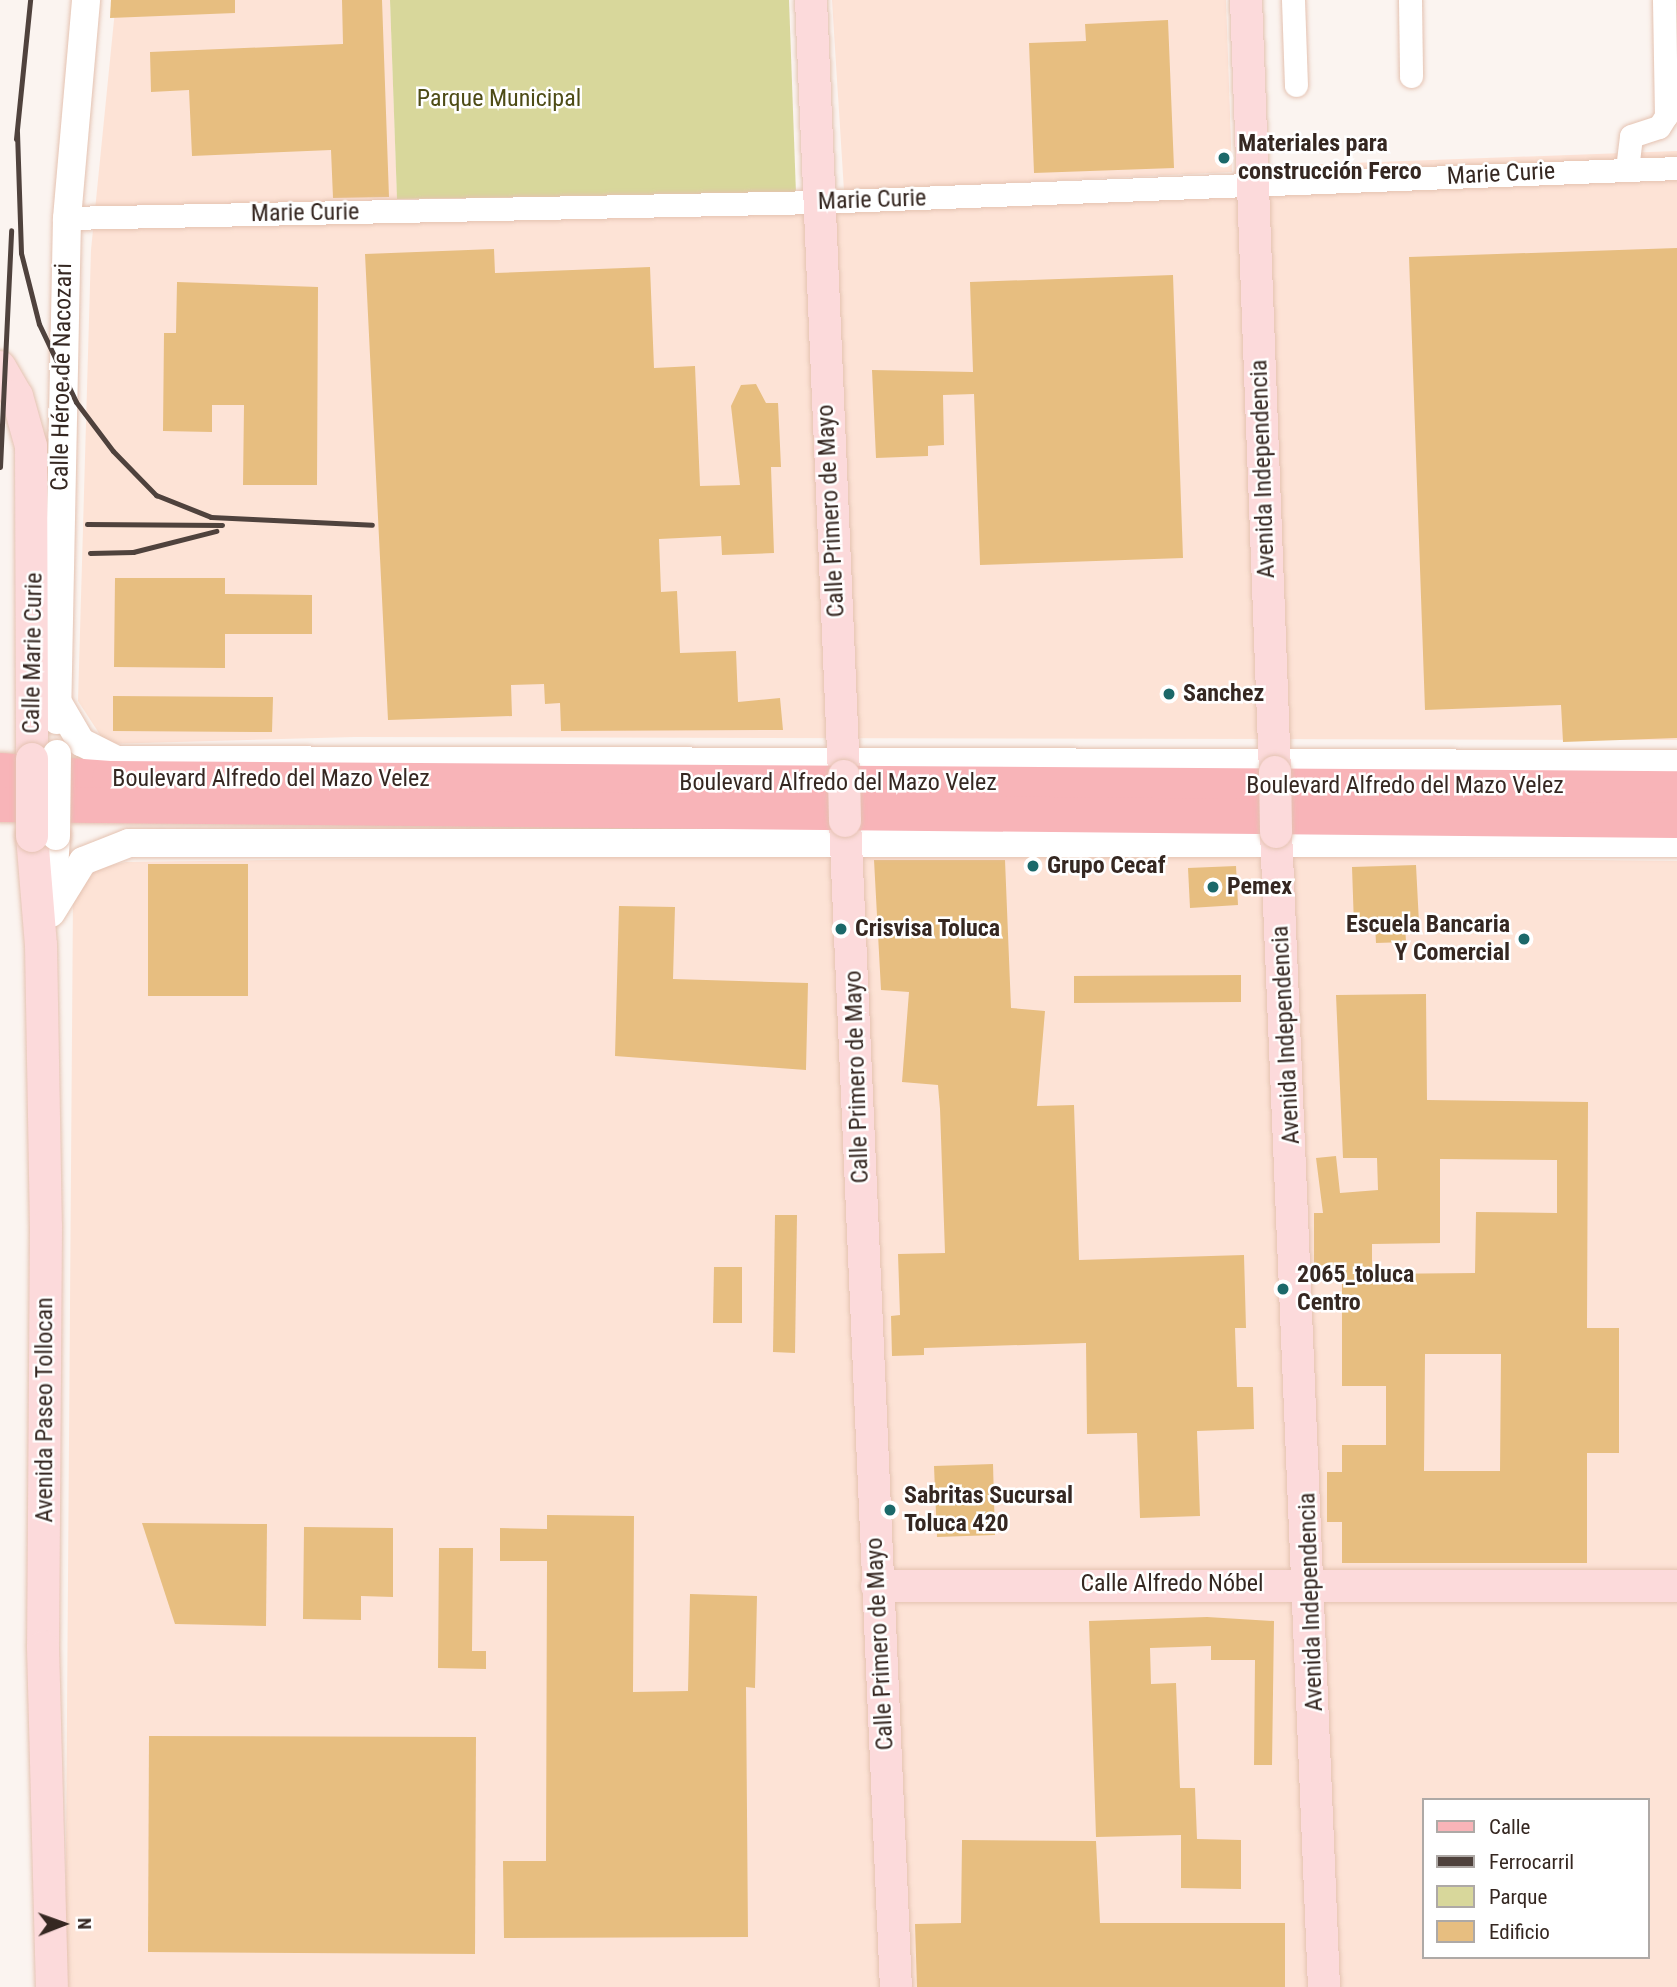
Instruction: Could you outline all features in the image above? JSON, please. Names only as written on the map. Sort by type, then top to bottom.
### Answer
[{"type":"main road","name":"Calle Primero de Mayo","points":[[811,0],[816,202],[844,769],[877,1586],[897,1987]]},
{"type":"main road","name":"Avenida Independencia","points":[[1246,0],[1276,837],[1311,1583],[1324,1987]]},
{"type":"main road","name":"Calle Marie Curie","points":[[0,367],[17,396],[31,446],[45,757],[41,945]]},
{"type":"main road","name":"Boulevard Alfredo del Mazo Velez","points":[[0,771],[123,778],[1677,788]]},
{"type":"main road","name":"Boulevard Alfredo del Mazo Velez","points":[[0,804],[1677,820]]},
{"type":"main road","name":"Avenida Paseo Tollocan","points":[[41,945],[43,1647],[52,1987]]},
{"type":"main road","name":"Calle Alfredo Nóbel","points":[[877,1586],[1311,1583],[1677,1586]]},
{"type":"street","name":"Calle Héroe de Nacozari","points":[[45,757],[57,701],[66,218],[86,0]]},
{"type":"street","points":[[1293,0],[1296,85]]},
{"type":"street","points":[[1410,0],[1411,76]]},
{"type":"street","points":[[1627,169],[1631,136],[1659,127],[1666,116],[1671,38],[1664,0]]},
{"type":"street","name":"Marie Curie","points":[[66,218],[816,202],[1252,188],[1677,168]]},
{"type":"street","name":"Boulevard Alfredo del Mazo Velez","points":[[57,701],[81,742],[117,760],[844,769],[875,760],[1275,767],[1677,764]]},
{"type":"street","points":[[51,913],[83,861],[128,843],[846,831],[1677,843]]},
{"type":"street","name":"Avenida Paseo Tollocan","points":[[41,945],[51,913],[44,836]]},
{"type":"shaded area","points":[[116,0],[390,0],[398,223],[1251,181],[1271,166],[1677,151],[1677,740],[354,737],[106,744],[78,701],[91,250]]},
{"type":"shaded area","points":[[832,0],[1226,0],[1232,172],[844,191]]},
{"type":"shaded area","points":[[878,852],[1677,861],[1677,1987],[65,1987],[73,896],[93,869],[126,862]]},
{"type":"green space","name":"Parque Municipal","points":[[390,0],[789,0],[796,194],[397,199]]},
{"type":"building","points":[[111,0],[235,0],[235,13],[110,18]]},
{"type":"building","points":[[342,0],[382,0],[389,197],[333,198],[331,150],[192,156],[189,90],[151,92],[150,52],[343,44]]},
{"type":"building","points":[[1168,20],[1174,168],[1034,173],[1029,43],[1086,41],[1085,24]]},
{"type":"building","points":[[1677,248],[1677,738],[1563,742],[1561,705],[1425,710],[1409,257]]},
{"type":"building","points":[[494,249],[495,273],[650,267],[654,368],[695,366],[700,486],[740,485],[731,406],[741,385],[756,384],[766,403],[778,403],[781,467],[771,467],[774,553],[722,555],[721,536],[659,539],[661,592],[677,591],[680,653],[736,651],[738,702],[780,698],[783,730],[561,731],[560,703],[545,704],[544,684],[511,685],[512,716],[388,720],[365,254]]},
{"type":"building","points":[[1173,275],[1183,558],[980,565],[974,394],[943,395],[944,445],[928,446],[928,456],[876,458],[872,370],[973,372],[970,282]]},
{"type":"building","points":[[177,282],[318,287],[317,485],[243,485],[244,405],[212,405],[212,432],[163,431],[164,333],[176,333]]},
{"type":"building","points":[[115,578],[225,578],[225,594],[312,595],[312,634],[225,634],[225,668],[114,667]]},
{"type":"building","points":[[113,696],[273,697],[272,732],[113,731]]},
{"type":"building","points":[[874,860],[1005,860],[1011,1008],[1045,1011],[1037,1106],[1074,1105],[1079,1260],[1244,1255],[1246,1328],[1235,1328],[1237,1387],[1253,1387],[1254,1429],[1197,1431],[1200,1516],[1140,1518],[1137,1433],[1087,1434],[1086,1343],[924,1348],[924,1355],[892,1356],[891,1316],[900,1315],[898,1254],[945,1253],[940,1109],[938,1085],[902,1082],[909,992],[881,990]]},
{"type":"building","points":[[148,864],[248,864],[248,996],[148,996]]},
{"type":"building","points":[[1416,865],[1419,923],[1405,924],[1406,942],[1376,943],[1375,925],[1354,926],[1352,867]]},
{"type":"building","name":"Pemex","points":[[1236,866],[1238,905],[1190,908],[1188,868]]},
{"type":"building","points":[[619,906],[675,907],[673,979],[808,983],[806,1070],[615,1056]]},
{"type":"building","points":[[1241,975],[1241,1002],[1074,1003],[1074,976]]},
{"type":"building","points":[[1426,994],[1427,1100],[1588,1102],[1587,1328],[1619,1328],[1619,1453],[1587,1453],[1587,1563],[1342,1563],[1342,1522],[1327,1522],[1327,1472],[1342,1472],[1342,1445],[1386,1445],[1386,1386],[1342,1386],[1342,1266],[1314,1265],[1314,1213],[1323,1213],[1316,1158],[1336,1156],[1340,1193],[1378,1190],[1377,1158],[1343,1158],[1336,995]],"holes":[[[1440,1159],[1557,1160],[1557,1213],[1476,1212],[1475,1273],[1372,1274],[1372,1244],[1440,1243]],[[1425,1354],[1501,1354],[1500,1471],[1424,1471]]]},
{"type":"building","points":[[775,1215],[797,1215],[795,1353],[773,1352]]},
{"type":"building","points":[[714,1267],[742,1267],[742,1323],[713,1323]]},
{"type":"building","points":[[993,1464],[995,1535],[937,1537],[934,1466]]},
{"type":"building","points":[[547,1515],[634,1516],[633,1692],[688,1691],[690,1594],[757,1596],[755,1688],[746,1687],[748,1937],[504,1938],[503,1861],[546,1861],[547,1561],[500,1561],[500,1528],[547,1529]]},
{"type":"building","points":[[142,1523],[267,1524],[266,1626],[175,1624]]},
{"type":"building","points":[[304,1527],[393,1528],[393,1597],[361,1596],[361,1620],[303,1619]]},
{"type":"building","points":[[439,1548],[473,1548],[472,1651],[486,1651],[486,1669],[438,1668]]},
{"type":"building","points":[[1207,1617],[1274,1621],[1272,1765],[1254,1765],[1255,1660],[1211,1660],[1211,1646],[1150,1648],[1151,1684],[1176,1683],[1180,1788],[1195,1788],[1197,1839],[1241,1840],[1241,1889],[1181,1888],[1181,1835],[1096,1837],[1089,1621]]},
{"type":"building","points":[[149,1736],[476,1737],[475,1954],[148,1952]]},
{"type":"building","points":[[962,1840],[1096,1841],[1100,1923],[1285,1923],[1285,1987],[917,1987],[915,1924],[961,1923]]},
{"type":"railway","points":[[16,139],[30,0]]},
{"type":"railway","points":[[17,132],[21,253],[39,324],[76,402],[113,451],[156,495],[211,517],[372,525]]},
{"type":"railway","points":[[0,467],[11,230]]},
{"type":"railway","points":[[87,524],[222,525]]},
{"type":"railway","points":[[90,553],[133,552],[216,531]]},
{"type":"place","name":"Materiales para construcción Ferco","points":[[1224,158]]},
{"type":"place","name":"Sanchez","points":[[1169,694]]},
{"type":"place","name":"Grupo Cecaf","points":[[1033,866]]},
{"type":"place","name":"Pemex","points":[[1213,887]]},
{"type":"place","name":"Crisvisa Toluca","points":[[841,929]]},
{"type":"place","name":"Escuela Bancaria Y Comercial","points":[[1524,939]]},
{"type":"place","name":"2065_toluca Centro","points":[[1283,1289]]},
{"type":"place","name":"Sabritas Sucursal Toluca 420","points":[[890,1510]]}]
